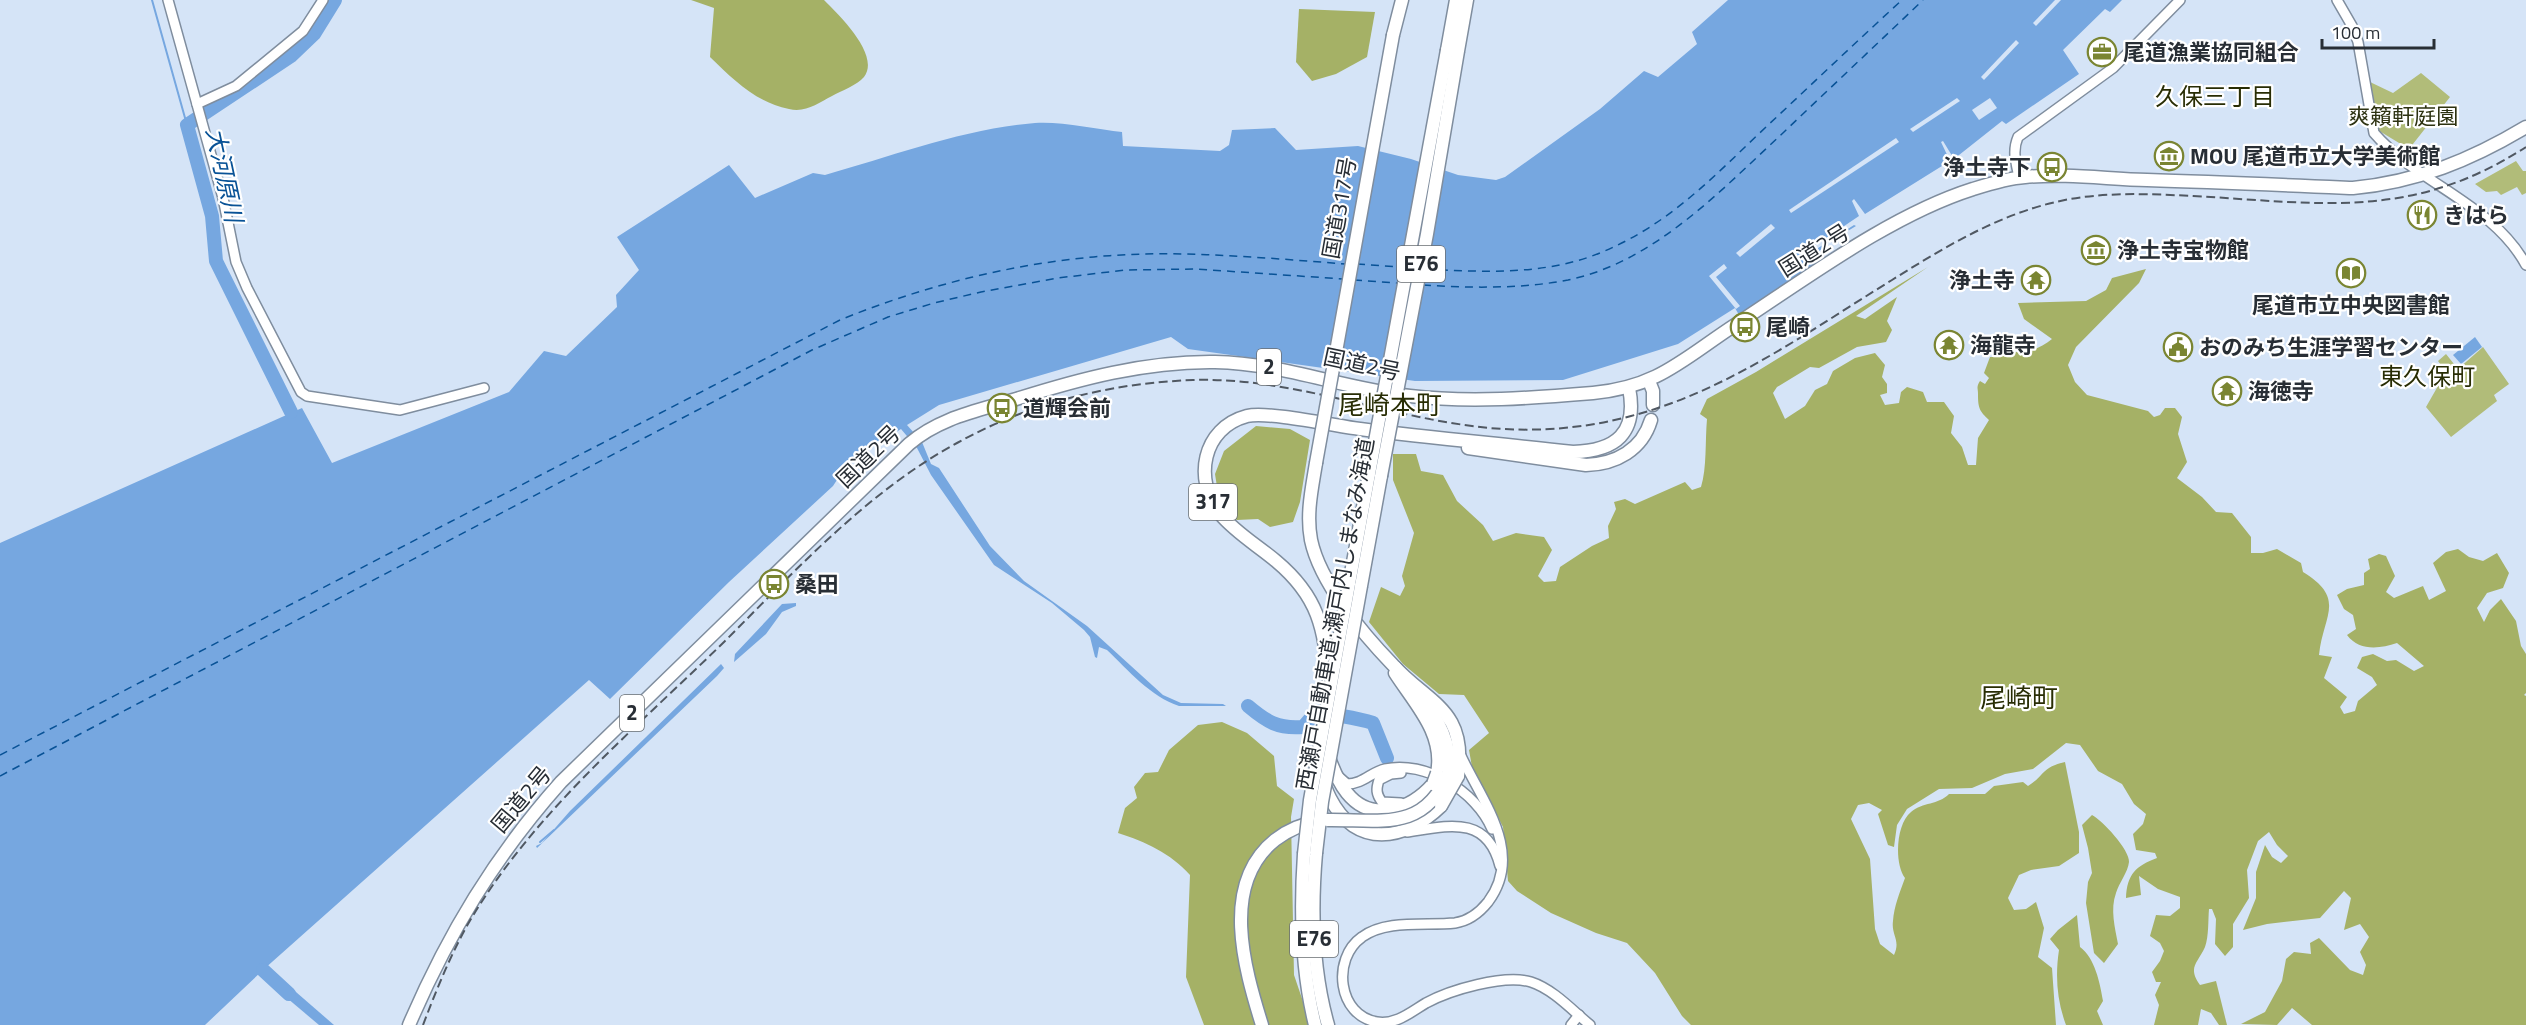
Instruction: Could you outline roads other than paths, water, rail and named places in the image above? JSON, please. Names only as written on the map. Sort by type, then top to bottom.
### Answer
[{"type":"highway","name":"国道317号","points":[[1402,0],[1393,35],[1316,463],[1309,524],[1316,556],[1330,585],[1383,654],[1431,726],[1439,750],[1444,777],[1441,806],[1418,825],[1386,834],[1357,830],[1336,811],[1320,772],[1325,746],[1329,681],[1323,637],[1313,602],[1297,581],[1232,527],[1219,513],[1204,483],[1203,466],[1212,441],[1221,430],[1249,416],[1269,416],[1361,429],[1588,452],[1611,446],[1626,428],[1631,414],[1629,388]]},
{"type":"highway","name":"西瀬戸自動車道;瀬戸内しまなみ海道","points":[[1315,1025],[1303,950],[1310,853],[1322,801],[1355,585],[1456,0]]},
{"type":"highway","name":"西瀬戸自動車道;瀬戸内しまなみ海道","points":[[1375,475],[1427,234],[1467,0]]},
{"type":"highway","name":"国道2号","points":[[409,1025],[456,926],[514,836],[537,808],[913,440],[940,422],[1022,397],[1133,368],[1166,363],[1218,362],[1275,368],[1369,389],[1410,396],[1449,399],[1571,395],[1629,388],[1649,381],[1767,304],[1902,221],[1971,190],[2019,177],[2353,188],[2383,186],[2424,175],[2478,153],[2526,127]]},
{"type":"highway","points":[[1649,381],[1653,391],[1653,405]]},
{"type":"highway","name":"国道317号","points":[[1361,429],[1511,456],[1586,465],[1602,464],[1633,449],[1642,441],[1651,420]]},
{"type":"highway","name":"国道317号","points":[[1325,746],[1335,772],[1347,793],[1364,807],[1387,811],[1407,806],[1424,794],[1444,777],[1461,756],[1456,734],[1447,715],[1430,696],[1383,654]]},
{"type":"highway","points":[[1262,1025],[1242,939],[1241,914],[1242,892],[1251,867],[1262,851],[1283,833],[1296,826],[1327,820],[1384,822],[1408,817],[1430,804],[1444,784],[1449,748],[1440,725],[1395,667]]},
{"type":"highway","name":"西瀬戸自動車道;瀬戸内しまなみ海道","points":[[1310,853],[1314,940],[1321,995],[1328,1025]]},
{"type":"street","points":[[168,0],[223,198],[236,262],[301,392],[307,396],[400,410],[484,388]]},
{"type":"street","points":[[197,104],[236,86],[303,31],[323,0]]},
{"type":"street","points":[[2019,177],[2014,154],[2014,146],[2018,137],[2113,68],[2180,0]]},
{"type":"street","points":[[2337,0],[2358,42],[2374,133],[2424,175],[2505,233],[2526,265]]},
{"type":"street","points":[[1461,756],[1495,821],[1504,856],[1494,895],[1482,910],[1458,923],[1377,929],[1361,938],[1347,956],[1341,971],[1346,995],[1353,1009],[1370,1021],[1384,1023],[1397,1021],[1437,997],[1489,983],[1512,980],[1531,982],[1546,989],[1590,1025]]},
{"type":"street","points":[[1335,772],[1347,784],[1365,780],[1383,769],[1401,767],[1431,774],[1458,789],[1477,805],[1489,822],[1497,841],[1501,872]]},
{"type":"street","points":[[1424,794],[1400,803],[1387,804],[1378,796],[1376,788],[1379,780],[1391,774],[1413,774],[1432,780],[1464,799],[1497,841]]},
{"type":"street","points":[[1386,834],[1442,825],[1471,828],[1487,839],[1494,848],[1501,872]]},
{"type":"street","points":[[1570,1025],[1579,1015]]},
{"type":"water","points":[[1728,0],[2122,0],[2110,12],[2105,9],[2063,50],[2079,74],[2006,124],[2002,121],[1954,159],[1943,141],[1941,142],[1950,161],[1865,214],[1854,199],[1852,201],[1859,216],[1813,247],[1815,250],[1854,225],[1856,226],[1828,243],[1814,256],[1818,263],[1739,315],[1735,308],[1678,344],[1563,380],[1415,381],[1188,349],[1171,337],[939,405],[907,425],[922,442],[931,464],[939,468],[990,546],[1024,581],[1087,626],[1163,695],[1181,703],[1226,706],[1179,706],[1149,690],[1107,650],[1099,647],[1097,658],[1095,657],[1090,637],[1084,630],[1052,603],[994,565],[931,475],[917,448],[901,429],[848,463],[833,486],[729,582],[610,699],[589,680],[263,970],[205,1025],[0,1025],[0,543],[302,408],[332,463],[509,392],[544,351],[566,356],[617,307],[616,295],[639,270],[617,237],[729,165],[755,198],[813,173],[825,175],[928,144],[981,131],[1045,123],[1122,132],[1123,146],[1220,151],[1229,145],[1232,130],[1275,128],[1296,150],[1358,146],[1411,159],[1458,175],[1496,180],[1505,177],[1600,109],[1644,71],[1658,77],[1697,44],[1692,32]]},
{"type":"water","points":[[2475,337],[2482,347],[2461,364],[2453,355]]},
{"type":"water","points":[[796,603],[796,606],[782,612],[766,634],[734,662],[735,654],[782,604]]},
{"type":"water","points":[[721,664],[724,668],[717,676],[537,848],[536,846],[542,843],[570,811]]},
{"type":"water","points":[[281,979],[334,1025],[319,1025],[274,987]]},
{"type":"waterway","points":[[152,0],[187,125]]},
{"type":"waterway","name":"大河原川","points":[[291,412],[216,261],[212,216],[187,125],[291,56],[314,34],[335,0]]},
{"type":"waterway","points":[[1248,706],[1267,720],[1287,727],[1303,727],[1317,711],[1373,723],[1387,758]]},
{"type":"waterway","points":[[540,842],[554,830]]},
{"type":"waterway","points":[[263,970],[289,994]]},
{"type":"railway","points":[[423,1025],[455,948],[468,924],[522,846],[553,810],[620,741],[834,534],[893,485],[924,463],[984,429],[1042,406],[1071,398],[1132,385],[1193,380],[1264,384],[1437,420],[1492,428],[1552,429],[1612,421],[1666,405],[1734,375],[1798,339],[1956,242],[1999,221],[2046,204],[2101,195],[2132,194],[2283,202],[2364,202],[2404,197],[2443,187],[2484,171],[2526,147]]},
{"type":"place","name":"尾道漁業協同組合","points":[[2102,52]]},
{"type":"place","name":"MOU 尾道市立大学美術館","points":[[2169,156]]},
{"type":"place","name":"浄土寺下","points":[[2052,167]]},
{"type":"place","name":"きはら","points":[[2422,215]]},
{"type":"place","name":"浄土寺宝物館","points":[[2096,250]]},
{"type":"place","name":"尾道市立中央図書館","points":[[2351,273]]},
{"type":"place","name":"浄土寺","points":[[2036,280]]},
{"type":"place","name":"尾崎","points":[[1745,327]]},
{"type":"place","name":"海龍寺","points":[[1949,345]]},
{"type":"place","name":"おのみち生涯学習センター","points":[[2178,347]]},
{"type":"place","name":"海徳寺","points":[[2227,391]]},
{"type":"place","name":"道輝会前","points":[[1002,408]]},
{"type":"place","name":"桑田","points":[[774,584]]},
{"type":"district","name":"久保三丁目","points":[[2215,97]]},
{"type":"district","name":"東久保町","points":[[2427,377]]},
{"type":"district","name":"尾崎本町","points":[[1390,405]]},
{"type":"district","name":"尾崎町","points":[[2019,698]]},
{"type":"park label","name":"爽籟軒庭園","points":[[2403,116]]}]
